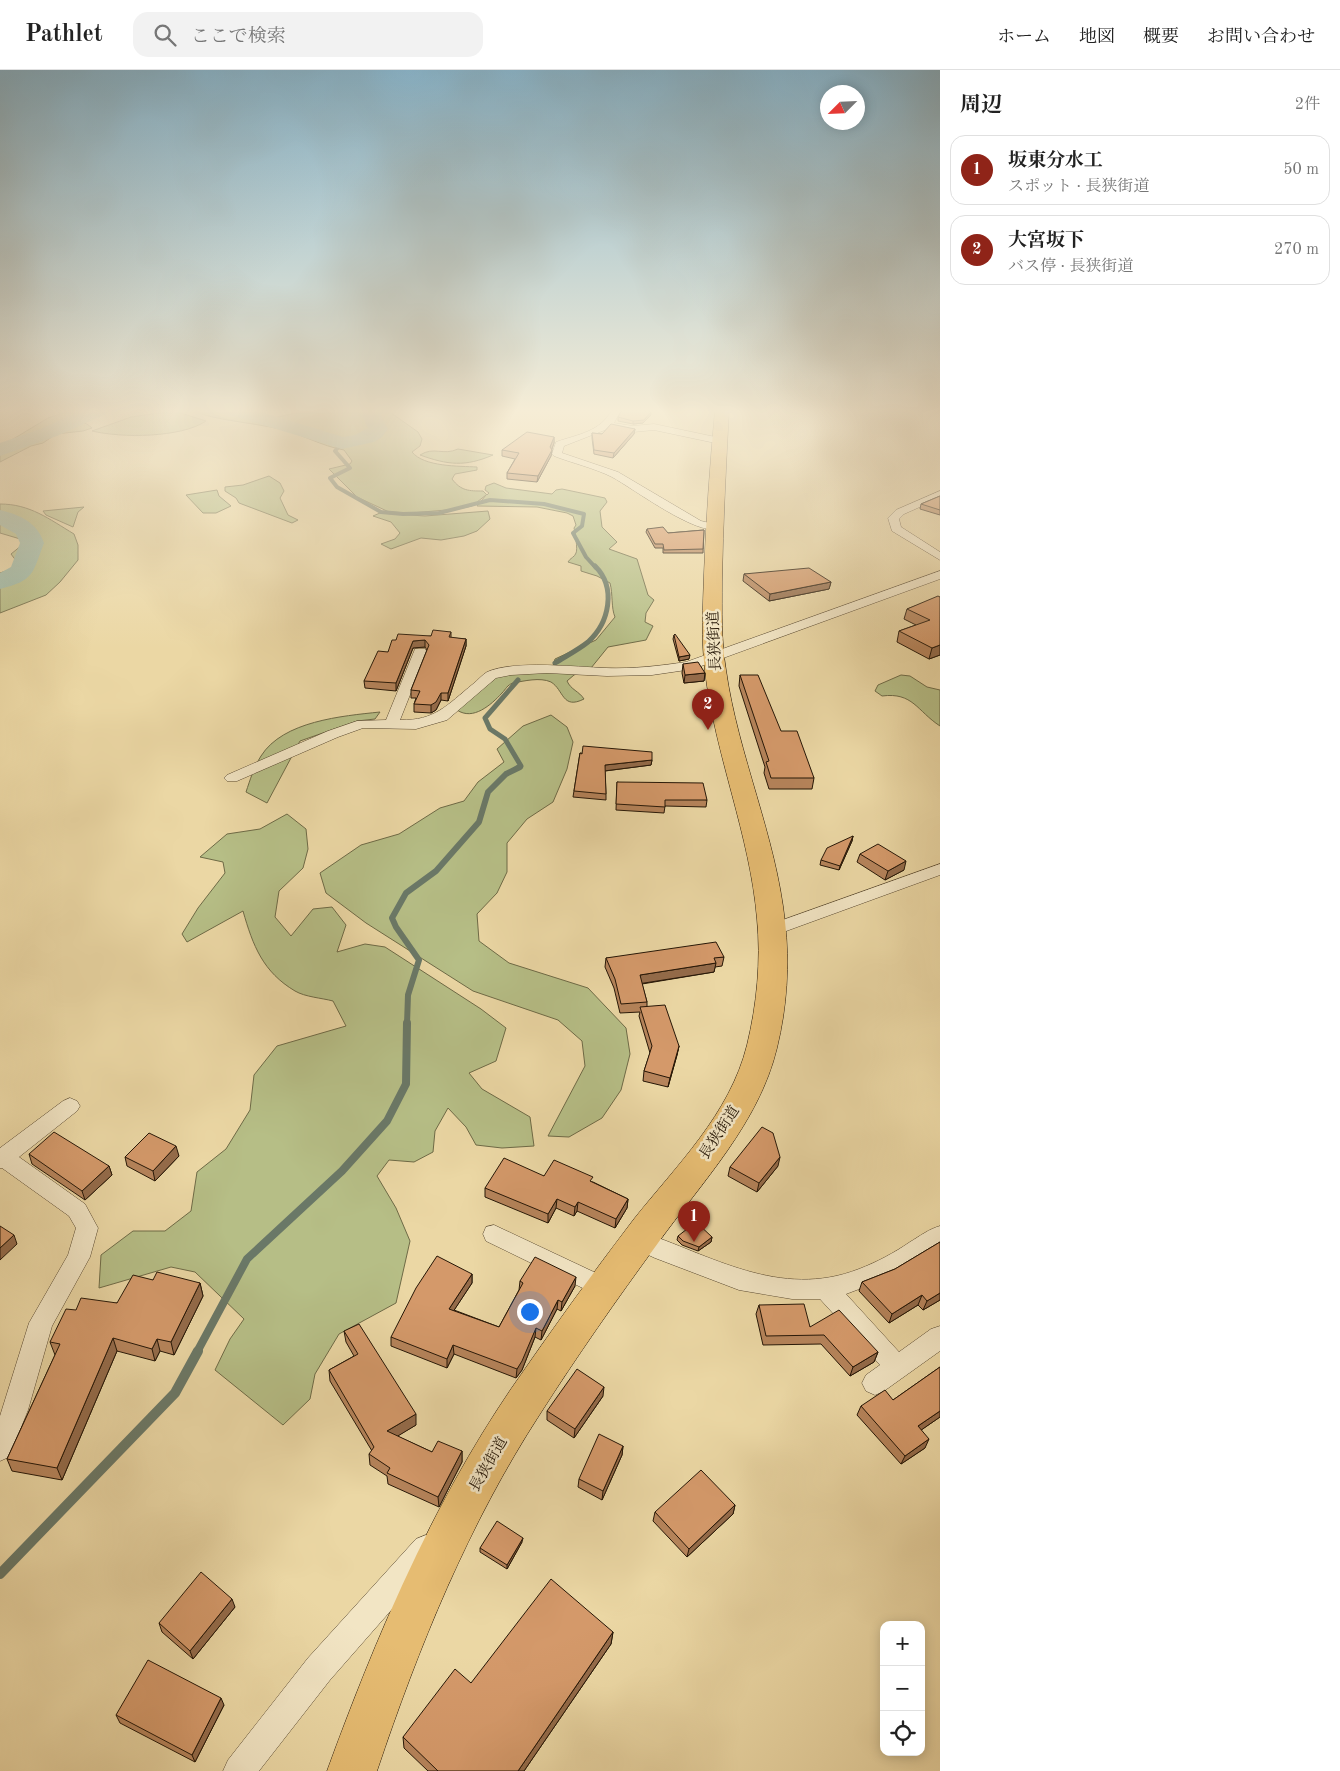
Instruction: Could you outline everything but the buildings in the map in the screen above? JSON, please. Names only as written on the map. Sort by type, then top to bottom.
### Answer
[{"type":"main road","name":"長狭街道","points":[[352,1771],[410,1617],[460,1512],[523,1405],[605,1288],[732,1115],[747,1086],[759,1056],[767,1021],[772,977],[772,930],[768,895],[721,706],[713,658],[714,527],[717,489]]},
{"type":"street","points":[[640,489],[697,523],[714,527]]},
{"type":"street","points":[[940,494],[900,512],[893,518],[896,529],[940,558]]},
{"type":"street","points":[[232,778],[340,731],[362,724],[392,723],[416,725],[442,717],[492,675],[511,671],[546,669],[607,672],[652,671],[688,666],[940,575]]},
{"type":"street","points":[[392,723],[420,652]]},
{"type":"street","points":[[772,930],[940,869]]},
{"type":"street","points":[[0,1448],[15,1410],[41,1323],[78,1258],[86,1228],[77,1210],[2,1158],[70,1106]]},
{"type":"street","points":[[494,1234],[605,1288]]},
{"type":"street","points":[[640,1240],[709,1270],[749,1282],[806,1290],[847,1284],[901,1261],[940,1236]]},
{"type":"street","points":[[826,1288],[897,1368]]},
{"type":"street","points":[[875,1383],[940,1337]]},
{"type":"street","points":[[239,1771],[319,1669],[460,1512]]},
{"type":"green space","points":[[225,489],[283,489],[280,498],[288,515],[298,520],[292,523],[239,503],[236,498]]},
{"type":"green space","points":[[349,489],[467,489],[483,491],[487,495],[489,493],[485,489],[517,489],[552,494],[556,490],[564,489],[605,498],[607,502],[600,511],[602,527],[617,542],[609,549],[637,559],[648,595],[654,600],[646,613],[645,622],[653,626],[646,640],[608,647],[591,668],[574,675],[567,681],[584,699],[577,702],[567,701],[551,682],[532,680],[511,684],[487,707],[475,713],[463,713],[457,710],[497,677],[553,666],[555,659],[596,640],[615,617],[610,583],[581,571],[581,566],[568,562],[575,556],[577,551],[574,528],[576,525],[573,516],[567,513],[537,507],[477,506],[486,495],[472,506],[458,509],[411,513],[389,512],[357,497]]},
{"type":"green space","points":[[217,490],[219,496],[231,506],[216,513],[203,513],[186,495]]},
{"type":"green space","points":[[0,504],[30,510],[48,518],[74,534],[78,545],[78,560],[60,582],[46,595],[0,613],[0,573],[20,566],[11,554],[27,541],[0,533]]},
{"type":"green space","points":[[84,507],[78,512],[73,527],[46,515],[43,511]]},
{"type":"green space","points":[[488,511],[490,519],[477,531],[464,536],[441,540],[421,538],[391,549],[381,544],[395,539],[400,533],[391,522],[373,516],[380,513],[425,516]]},
{"type":"green space","points":[[901,675],[910,676],[927,687],[940,690],[940,726],[908,700],[901,697],[882,696],[875,691],[878,685]]},
{"type":"green space","points":[[380,712],[375,719],[357,721],[300,741],[267,803],[246,792],[261,756],[271,744],[284,735],[314,722]]},
{"type":"green space","points":[[551,715],[567,727],[573,742],[567,769],[553,802],[527,819],[507,843],[507,872],[497,893],[477,914],[479,941],[509,963],[588,988],[626,1028],[630,1054],[621,1090],[602,1118],[569,1137],[548,1136],[585,1066],[582,1041],[558,1020],[473,991],[366,923],[326,893],[320,873],[361,845],[399,834],[440,808],[464,801],[478,782],[504,762],[497,749],[523,726]]},
{"type":"green space","points":[[287,814],[306,829],[308,849],[303,868],[279,891],[275,917],[291,936],[313,909],[332,907],[346,925],[337,952],[365,944],[385,947],[481,1009],[506,1028],[496,1061],[469,1073],[482,1089],[530,1117],[534,1146],[502,1148],[476,1145],[466,1127],[448,1108],[435,1131],[433,1152],[414,1162],[389,1160],[377,1176],[396,1208],[410,1241],[396,1303],[339,1334],[315,1374],[310,1399],[283,1425],[215,1370],[230,1339],[244,1319],[195,1272],[171,1267],[99,1288],[101,1255],[133,1231],[165,1231],[191,1211],[197,1172],[226,1149],[250,1110],[254,1075],[277,1046],[346,1026],[333,1001],[295,991],[284,984],[267,967],[255,947],[243,911],[187,942],[182,934],[198,908],[225,873],[223,862],[200,857],[227,834],[260,829]]},
{"type":"waterway","points":[[341,489],[381,512],[403,514],[439,513],[490,500],[544,504],[584,514],[582,526],[573,533],[586,557],[596,568]]},
{"type":"waterway","points":[[0,517],[24,529],[32,543],[20,572],[0,581]]},
{"type":"waterway","points":[[555,663],[588,642],[601,625],[608,605],[608,595],[602,575],[595,566]]},
{"type":"waterway","points":[[517,768],[521,766],[505,739],[490,729],[485,718],[518,680]]},
{"type":"waterway","points":[[407,1024],[408,995],[419,960],[396,927],[392,918],[406,893],[436,871],[479,822],[488,792],[506,774],[520,767]]},
{"type":"waterway","points":[[197,1352],[247,1259],[342,1171],[387,1121],[406,1084],[407,1023]]},
{"type":"waterway","points":[[0,1574],[175,1393],[198,1351]]},
{"type":"place","name":"大宮坂下","points":[[708,730]]},
{"type":"place","name":"坂東分水工","points":[[694,1242]]}]
